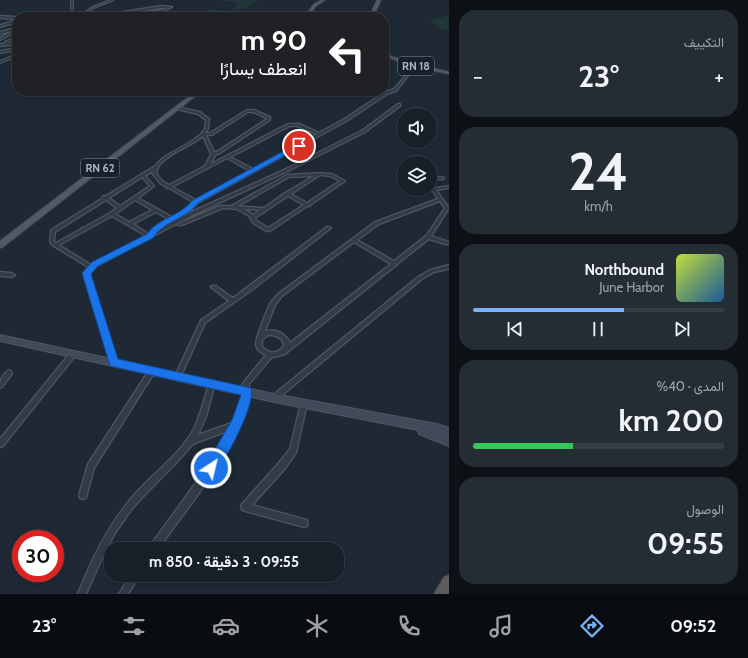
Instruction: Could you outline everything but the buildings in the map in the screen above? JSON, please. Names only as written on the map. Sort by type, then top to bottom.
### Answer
[{"type":"highway","points":[[442,594],[449,582]]},
{"type":"main road","points":[[309,12],[310,9],[323,0]]},
{"type":"main road","points":[[374,12],[380,0]]},
{"type":"main road","name":"RN 18","points":[[389,57],[411,64],[449,73]]},
{"type":"main road","name":"RN 62","points":[[0,245],[193,96]]},
{"type":"main road","points":[[0,338],[274,398],[307,403],[449,431]]},
{"type":"main road","points":[[307,403],[348,416],[431,433],[449,441]]},
{"type":"street","points":[[72,0],[72,12]]},
{"type":"street","points":[[87,12],[92,8],[112,0]]},
{"type":"street","points":[[130,12],[171,7],[157,12]]},
{"type":"street","points":[[0,17],[12,18]]},
{"type":"street","points":[[0,25],[12,23]]},
{"type":"street","points":[[0,33],[12,30]]},
{"type":"street","points":[[0,39],[12,32]]},
{"type":"street","points":[[6,44],[12,40]]},
{"type":"street","points":[[0,44],[12,43]]},
{"type":"street","points":[[0,52],[12,49]]},
{"type":"street","points":[[0,62],[12,57]]},
{"type":"street","points":[[389,92],[395,90],[409,72],[411,64]]},
{"type":"street","points":[[150,236],[154,229],[190,209],[196,202],[350,118],[382,96]]},
{"type":"street","points":[[114,363],[87,277],[87,273],[91,267],[191,214],[287,170],[364,131],[399,105]]},
{"type":"street","points":[[178,108],[196,112],[206,117],[209,122],[204,135],[213,154]]},
{"type":"street","points":[[91,267],[52,241],[55,229],[105,197],[143,176],[164,160],[204,135],[211,134],[247,111],[268,117],[269,119],[213,154],[207,167]]},
{"type":"street","points":[[168,186],[227,158],[289,125],[298,125],[319,134]]},
{"type":"street","points":[[227,158],[253,171]]},
{"type":"street","points":[[156,167],[154,173],[155,177],[196,202]]},
{"type":"street","points":[[319,174],[330,175],[343,181],[268,230],[256,222],[252,216],[235,206],[288,176],[319,174]]},
{"type":"street","points":[[252,216],[319,174]]},
{"type":"street","points":[[56,245],[112,214],[152,186],[143,176]]},
{"type":"street","points":[[437,178],[442,178]]},
{"type":"street","points":[[437,186],[449,187]]},
{"type":"street","points":[[158,542],[220,456],[242,411],[247,392],[245,386],[246,383],[270,355],[284,352],[429,237],[447,208],[444,200],[437,192]]},
{"type":"street","points":[[287,194],[308,205]]},
{"type":"street","points":[[105,197],[120,208]]},
{"type":"street","points":[[135,198],[172,219]]},
{"type":"street","points":[[270,355],[259,347],[259,339],[273,304],[280,295],[355,241],[377,223],[444,200]]},
{"type":"street","points":[[150,236],[222,207],[235,206],[264,209]]},
{"type":"street","points":[[129,224],[155,210]]},
{"type":"street","points":[[112,214],[150,236]]},
{"type":"street","points":[[443,216],[449,218]]},
{"type":"street","points":[[178,376],[200,324],[233,301],[329,228]]},
{"type":"street","points":[[429,237],[447,244]]},
{"type":"street","points":[[355,241],[394,264]]},
{"type":"street","points":[[274,398],[420,278],[432,271],[449,267]]},
{"type":"street","points":[[0,274],[12,275]]},
{"type":"street","points":[[214,287],[233,301]]},
{"type":"street","points":[[259,339],[266,333],[281,335],[286,341],[286,349],[284,352]]},
{"type":"street","points":[[0,444],[73,354]]},
{"type":"street","points":[[83,495],[91,467],[152,371]]},
{"type":"street","points":[[0,385],[9,373]]},
{"type":"street","points":[[82,594],[95,561],[111,533],[138,497],[191,441],[199,426],[212,384]]},
{"type":"street","points":[[304,523],[245,507],[280,468],[292,450],[307,403]]},
{"type":"street","points":[[191,441],[236,424]]},
{"type":"street","points":[[123,594],[131,582]]},
{"type":"green space","points":[[217,0],[258,0],[248,7],[235,11],[206,12],[209,9],[231,11],[239,5],[234,2]]},
{"type":"green space","points":[[449,15],[449,30],[441,30],[429,21]]},
{"type":"route","points":[[211,468],[227,443],[242,411],[247,392],[114,363],[87,273],[88,270],[95,264],[150,236],[154,229],[190,209],[196,202],[299,146]]}]
